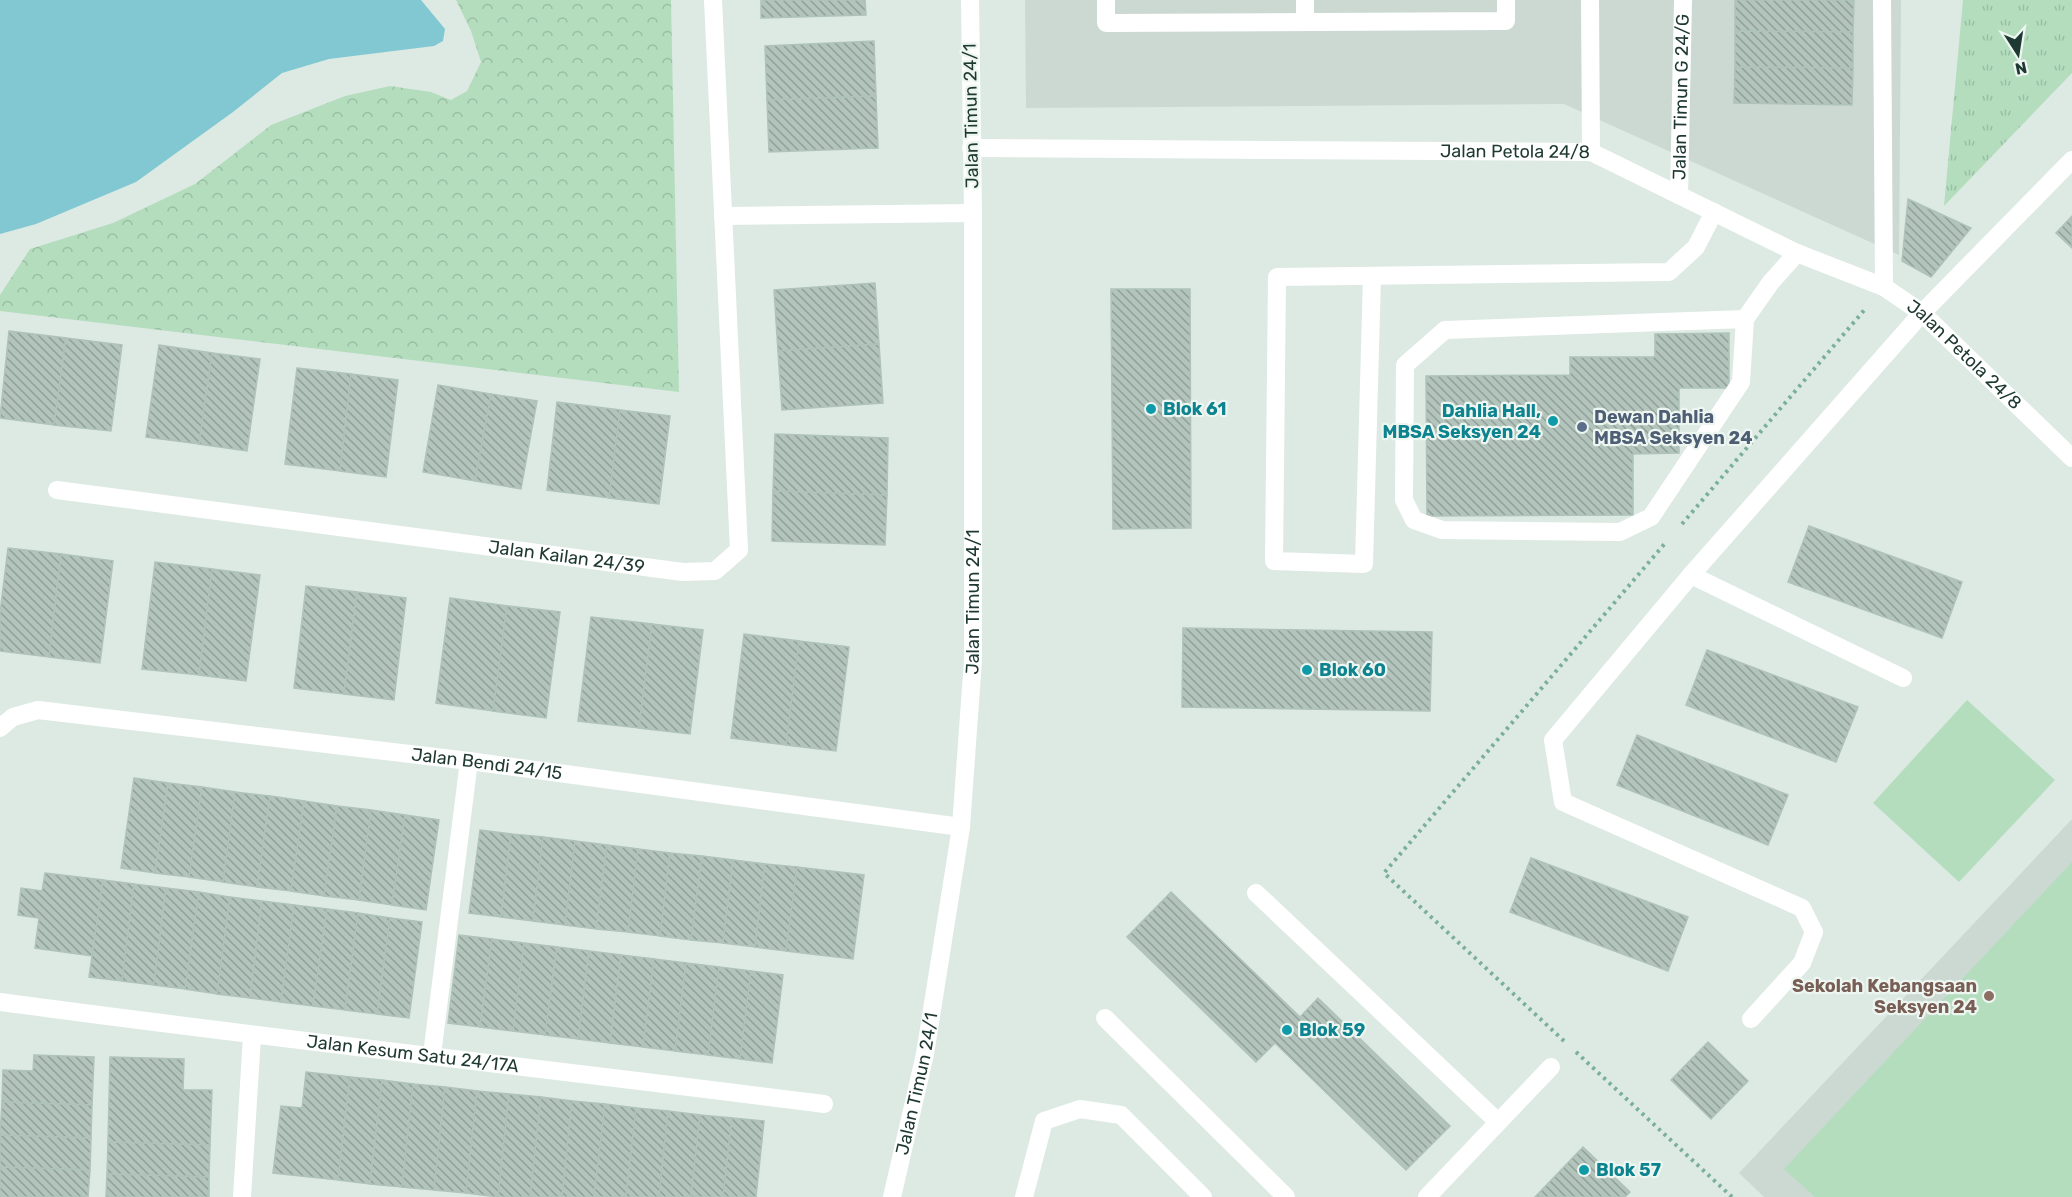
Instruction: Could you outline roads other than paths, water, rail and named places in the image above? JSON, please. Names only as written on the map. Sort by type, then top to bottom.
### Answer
[{"type":"street","name":"Jalan Kailan 24/39","points":[[57,490],[683,572],[715,571],[738,550],[713,0]]},
{"type":"street","name":"Jalan Timun 24/1","points":[[892,1197],[925,1054],[961,827],[973,660],[973,213],[970,0]]},
{"type":"street","points":[[1106,0],[1106,23],[1506,21],[1506,0]]},
{"type":"street","points":[[1305,0],[1305,22]]},
{"type":"street","points":[[1590,0],[1591,152]]},
{"type":"street","name":"Jalan Timun G 24/G","points":[[1679,195],[1683,0]]},
{"type":"street","points":[[1882,0],[1884,287]]},
{"type":"street","name":"Jalan Petola 24/8","points":[[971,148],[1591,152],[1797,253],[1884,287],[1922,313],[2072,458]]},
{"type":"street","points":[[1751,1019],[1802,963],[1814,932],[1802,908],[1563,802],[1553,740],[1691,574],[1922,313],[2072,160]]},
{"type":"street","points":[[1372,276],[1364,564],[1274,561],[1278,277],[1669,272],[1696,247],[1714,212]]},
{"type":"street","points":[[723,216],[973,213]]},
{"type":"street","points":[[1745,319],[1445,330],[1405,365],[1404,500],[1414,520],[1442,530],[1620,532],[1651,517],[1741,382],[1745,319],[1771,282],[1797,253]]},
{"type":"street","points":[[1691,574],[1903,678]]},
{"type":"street","name":"Jalan Bendi 24/15","points":[[6,722],[38,710],[469,761],[961,827]]},
{"type":"street","points":[[432,1055],[469,761]]},
{"type":"street","points":[[1256,893],[1498,1122]]},
{"type":"street","name":"Jalan Kesum Satu 24/17A","points":[[0,1002],[252,1036],[432,1055],[824,1104]]},
{"type":"street","points":[[1105,1018],[1286,1197]]},
{"type":"street","points":[[242,1197],[252,1036]]},
{"type":"street","points":[[1426,1197],[1551,1066]]},
{"type":"street","points":[[1024,1197],[1044,1121],[1080,1109],[1121,1115],[1203,1197]]},
{"type":"water","points":[[0,0],[421,0],[445,29],[443,41],[434,46],[329,59],[282,73],[233,112],[136,182],[36,224],[0,234]]},
{"type":"place","name":"Blok 61","points":[[1151,409]]},
{"type":"place","name":"Dahlia Hall, MBSA Seksyen 24","points":[[1553,421]]},
{"type":"place","name":"Dewan Dahlia MBSA Seksyen 24","points":[[1582,427]]},
{"type":"place","name":"Blok 60","points":[[1307,670]]},
{"type":"place","name":"Sekolah Kebangsaan Seksyen 24","points":[[1989,996]]},
{"type":"place","name":"Blok 59","points":[[1287,1030]]},
{"type":"place","name":"Blok 57","points":[[1584,1170]]}]
